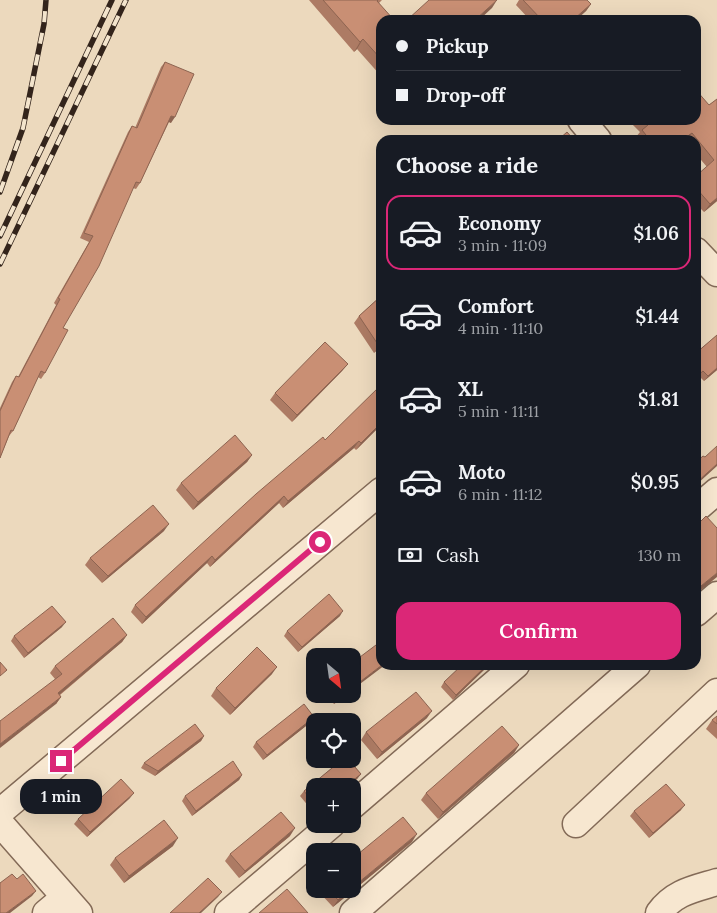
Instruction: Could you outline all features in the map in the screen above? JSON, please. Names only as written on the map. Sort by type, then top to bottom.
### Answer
[{"type":"street","points":[[585,125],[594,135]]},
{"type":"street","points":[[701,257],[717,273]]},
{"type":"street","points":[[701,505],[717,491]]},
{"type":"street","points":[[0,812],[376,495]]},
{"type":"street","points":[[701,609],[717,595]]},
{"type":"street","points":[[361,798],[510,670]]},
{"type":"street","points":[[352,913],[631,670]]},
{"type":"street","points":[[576,824],[717,692]]},
{"type":"street","points":[[0,823],[63,908]]},
{"type":"street","points":[[228,913],[321,833]]},
{"type":"street","points":[[660,913],[664,906],[679,894],[717,882]]},
{"type":"building","points":[[323,0],[378,0],[390,15],[376,15],[376,53],[363,39],[360,42]]},
{"type":"building","points":[[429,0],[497,0],[480,15],[412,15]]},
{"type":"building","points":[[523,0],[587,0],[591,4],[579,15],[537,15]]},
{"type":"building","points":[[165,62],[194,74],[175,117],[171,116],[140,183],[136,182],[99,266],[63,328],[68,330],[45,373],[41,371],[13,431],[11,430],[0,458],[0,411],[16,376],[19,377],[60,299],[58,298],[93,236],[84,233],[132,126],[137,128]]},
{"type":"building","points":[[701,96],[709,105],[717,99],[717,198],[710,204],[701,194],[701,172],[714,160],[701,144],[701,135],[694,135],[692,133],[689,135],[646,135],[642,130],[648,125],[701,125]]},
{"type":"building","points":[[376,301],[376,342],[359,316]]},
{"type":"building","points":[[717,335],[717,368],[708,376],[703,371],[701,373],[701,349]]},
{"type":"building","points":[[325,342],[348,364],[297,415],[275,393]]},
{"type":"building","points":[[376,390],[376,428],[361,443],[359,441],[288,501],[284,496],[215,560],[212,556],[146,617],[135,605],[256,494],[323,437],[325,440]]},
{"type":"building","points":[[235,435],[252,455],[198,502],[181,483]]},
{"type":"building","points":[[717,446],[717,464],[701,478],[701,458],[705,457]]},
{"type":"building","points":[[153,505],[169,524],[108,576],[90,558]]},
{"type":"building","points":[[706,516],[717,528],[717,573],[701,586],[701,521]]},
{"type":"building","points":[[329,594],[343,611],[302,647],[287,631]]},
{"type":"building","points":[[52,606],[66,622],[28,653],[14,636]]},
{"type":"building","points":[[113,618],[127,635],[58,693],[61,697],[0,744],[0,721],[62,674],[55,666]]},
{"type":"building","points":[[376,645],[376,670],[361,681],[361,656]]},
{"type":"building","points":[[257,647],[277,667],[235,708],[216,688]]},
{"type":"building","points":[[0,662],[7,670],[0,676]]},
{"type":"building","points":[[457,670],[482,670],[456,695],[444,682]]},
{"type":"building","points":[[416,692],[432,711],[382,752],[366,732]]},
{"type":"building","points":[[304,704],[311,713],[306,713],[306,723],[267,755],[256,742]]},
{"type":"building","points":[[717,716],[717,724],[712,720]]},
{"type":"building","points":[[195,724],[204,736],[158,771],[144,763]]},
{"type":"building","points":[[502,726],[519,745],[443,812],[426,793]]},
{"type":"building","points":[[233,761],[242,775],[196,811],[185,796]]},
{"type":"building","points":[[332,768],[356,768],[361,774],[356,778],[320,778]]},
{"type":"building","points":[[121,779],[134,793],[90,832],[78,819]]},
{"type":"building","points":[[666,784],[685,805],[653,833],[634,811]]},
{"type":"building","points":[[281,812],[295,828],[245,871],[230,854]]},
{"type":"building","points":[[403,817],[417,834],[361,881],[361,852]]},
{"type":"building","points":[[164,820],[178,838],[129,876],[115,858]]},
{"type":"building","points":[[12,874],[17,879],[23,874],[36,891],[6,913],[0,913],[0,883]]},
{"type":"building","points":[[208,878],[222,892],[199,913],[170,913]]},
{"type":"building","points":[[287,889],[308,913],[259,913]]},
{"type":"railway","points":[[0,192],[23,128],[44,24],[46,0]]},
{"type":"railway","points":[[0,236],[112,0]]},
{"type":"railway","points":[[0,264],[126,0]]},
{"type":"route","points":[[61,761],[320,542]]}]
